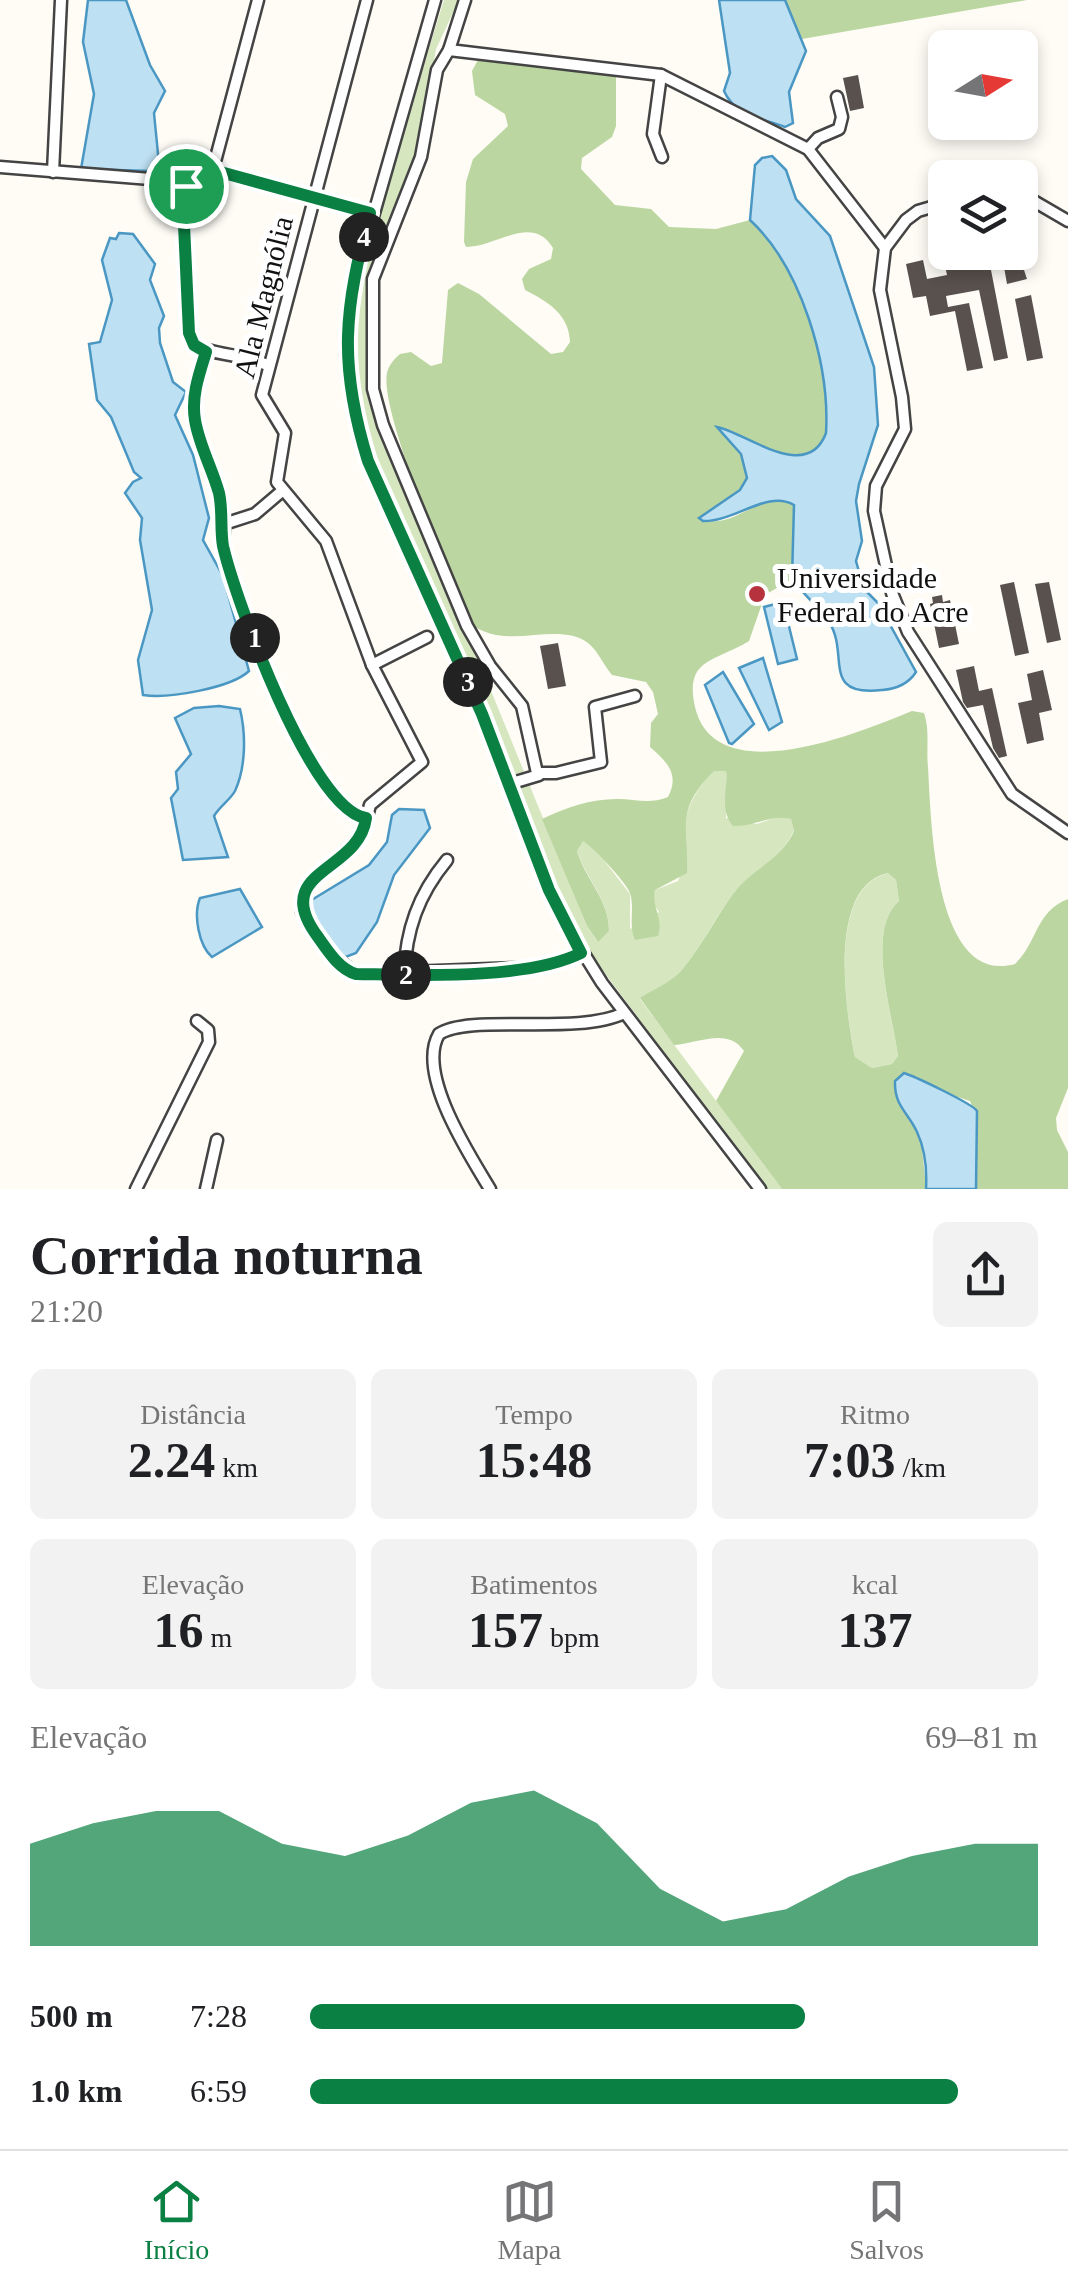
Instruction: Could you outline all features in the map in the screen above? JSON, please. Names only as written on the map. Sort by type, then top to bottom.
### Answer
[{"type":"street","points":[[53,172],[61,0]]},
{"type":"street","points":[[213,170],[258,0]]},
{"type":"street","name":"Ala Magnólia","points":[[282,491],[277,468],[285,433],[262,394],[367,0]]},
{"type":"street","points":[[434,0],[370,213],[347,319],[346,355],[357,423],[368,461],[455,651],[549,890],[581,953],[760,1189]]},
{"type":"street","points":[[465,0],[437,70],[420,157],[373,280],[373,389],[383,425],[467,626],[484,657],[522,706],[540,775]]},
{"type":"street","points":[[448,50],[661,74],[808,150],[886,248]]},
{"type":"street","points":[[661,74],[653,134],[662,157]]},
{"type":"street","points":[[808,150],[818,138],[839,129],[842,117],[837,97]]},
{"type":"street","points":[[0,167],[163,180],[213,170],[370,213]]},
{"type":"street","points":[[194,174],[183,203],[189,333],[194,345],[206,352],[241,354],[268,364]]},
{"type":"street","points":[[1038,204],[1068,222]]},
{"type":"street","points":[[928,209],[906,220],[886,248],[880,290],[905,429],[873,497],[892,594],[908,632],[1012,794],[1068,833]]},
{"type":"street","points":[[206,352],[194,393],[195,420],[217,486],[224,548],[285,714],[320,778],[353,814],[366,818]]},
{"type":"street","points":[[224,524],[256,514],[282,491],[326,541],[372,665],[422,762],[379,795],[362,835],[306,888],[302,912],[330,953],[349,972],[404,975],[540,967],[581,953]]},
{"type":"street","points":[[372,665],[427,637]]},
{"type":"street","points":[[509,784],[602,762],[595,708],[635,696]]},
{"type":"street","points":[[404,975],[412,918],[426,887],[447,860]]},
{"type":"street","points":[[490,1189],[438,1089],[432,1061],[435,1041],[452,1028],[596,1022],[624,1014]]},
{"type":"street","points":[[136,1189],[209,1042],[208,1030],[197,1020]]},
{"type":"street","points":[[206,1189],[217,1140]]},
{"type":"green space","points":[[444,0],[459,0],[436,49],[421,139],[368,278],[369,395],[436,570],[485,676],[587,926],[597,941],[609,931],[608,920],[577,851],[583,840],[593,846],[630,894],[630,929],[659,912],[652,902],[655,890],[678,881],[684,862],[686,817],[697,792],[714,770],[726,771],[726,818],[757,824],[780,816],[791,819],[794,830],[789,839],[736,891],[687,964],[675,977],[640,999],[782,1189],[767,1189],[585,947],[550,876],[363,423],[352,378],[349,330],[358,278]]},
{"type":"green space","points":[[785,0],[1027,0],[802,39]]},
{"type":"green space","points":[[478,60],[616,73],[616,126],[612,137],[582,158],[581,169],[615,205],[651,209],[669,227],[716,229],[750,220],[784,263],[809,318],[817,348],[826,433],[817,448],[805,455],[791,455],[718,428],[741,454],[747,478],[740,490],[700,518],[724,520],[770,501],[794,505],[792,579],[765,595],[749,641],[698,670],[693,691],[695,707],[708,733],[730,747],[759,752],[826,742],[912,711],[924,713],[935,857],[952,925],[967,950],[988,964],[1015,964],[1043,919],[1068,899],[1068,1088],[1056,1118],[1057,1130],[1068,1152],[1068,1189],[976,1189],[975,1122],[970,1101],[936,1090],[916,1076],[913,1124],[922,1147],[926,1189],[782,1189],[716,1101],[744,1051],[721,1038],[674,1045],[640,998],[680,972],[734,893],[782,849],[794,831],[791,819],[784,818],[733,826],[725,807],[726,771],[714,771],[688,808],[687,873],[655,890],[658,936],[635,940],[630,893],[583,841],[577,851],[605,909],[609,931],[598,942],[587,926],[542,819],[590,802],[668,797],[672,775],[650,747],[651,723],[658,714],[653,692],[646,682],[612,675],[592,646],[576,637],[500,636],[471,624],[419,497],[388,393],[387,373],[400,354],[411,352],[431,366],[442,363],[448,290],[458,283],[479,294],[551,354],[563,352],[570,342],[561,316],[525,290],[522,279],[529,269],[551,259],[553,248],[545,238],[524,232],[478,246],[466,247],[464,242],[466,182],[473,159],[508,126],[505,114],[475,95],[472,71]],"holes":[[[888,873],[896,880],[899,901],[889,914],[882,952],[898,1056],[892,1064],[872,1068],[855,1057],[851,1037],[845,983],[848,925],[855,901],[868,883]]]},
{"type":"green space","points":[[889,873],[896,880],[899,901],[889,914],[882,953],[898,1056],[892,1064],[872,1068],[855,1057],[845,953],[856,901],[869,883]]},
{"type":"water","points":[[88,0],[126,0],[150,65],[165,91],[154,113],[159,164],[152,171],[81,169],[94,94],[83,42]]},
{"type":"water","points":[[719,0],[785,0],[806,51],[789,92],[793,123],[785,127],[742,111],[724,91],[730,73]]},
{"type":"water","points":[[772,156],[786,170],[796,199],[830,236],[874,367],[878,425],[856,501],[862,541],[856,561],[864,589],[878,603],[916,672],[892,688],[863,690],[844,680],[829,622],[792,579],[794,505],[773,501],[715,520],[699,518],[740,490],[747,478],[741,454],[717,427],[791,455],[817,448],[826,433],[823,377],[809,318],[784,263],[750,220],[755,165]]},
{"type":"water","points":[[119,233],[133,234],[155,264],[150,280],[164,316],[159,328],[160,343],[173,382],[186,392],[175,415],[193,455],[209,518],[203,540],[223,576],[249,671],[214,687],[183,694],[143,695],[138,660],[152,610],[140,540],[142,518],[125,493],[141,478],[134,472],[111,417],[97,400],[89,344],[100,342],[112,300],[102,260],[110,238],[116,239]]},
{"type":"water","points":[[783,602],[797,659],[778,664],[764,607]]},
{"type":"water","points":[[763,658],[782,722],[769,730],[739,668]]},
{"type":"water","points":[[723,672],[754,724],[732,744],[705,685]]},
{"type":"water","points":[[194,708],[240,709],[244,740],[235,791],[214,816],[228,857],[183,860],[171,798],[178,789],[176,772],[191,754],[175,718]]},
{"type":"water","points":[[399,809],[424,810],[430,828],[394,875],[377,922],[356,953],[343,958],[308,915],[305,904],[369,865],[387,842],[392,815]]},
{"type":"water","points":[[240,889],[262,927],[212,957],[198,930],[200,898]]},
{"type":"water","points":[[904,1073],[977,1111],[976,1189],[926,1189],[922,1146],[895,1090],[895,1081]]},
{"type":"building","points":[[858,75],[864,108],[850,111],[843,78]]},
{"type":"building","points":[[923,260],[927,279],[947,275],[946,270],[991,270],[1008,358],[994,361],[979,290],[946,296],[948,307],[969,303],[983,368],[967,371],[955,311],[930,316],[926,296],[913,298],[906,264]]},
{"type":"building","points":[[1005,270],[1024,270],[1027,279],[1007,284]]},
{"type":"building","points":[[1031,295],[1043,358],[1027,361],[1015,299]]},
{"type":"building","points":[[1014,582],[1029,653],[1015,656],[1000,585]]},
{"type":"building","points":[[1049,582],[1061,640],[1047,643],[1035,584]]},
{"type":"building","points":[[942,595],[943,602],[950,600],[959,644],[939,648],[930,604],[932,597]]},
{"type":"building","points":[[558,643],[566,686],[548,689],[540,646]]},
{"type":"building","points":[[974,666],[979,691],[992,688],[1007,756],[999,758],[993,748],[983,705],[967,708],[963,702],[956,670]]},
{"type":"building","points":[[1043,670],[1052,710],[1039,713],[1044,740],[1027,744],[1018,703],[1032,700],[1027,674]]},
{"type":"place","name":"Universidade Federal do Acre","points":[[757,594]]},
{"type":"route","points":[[213,170],[370,213],[350,296],[346,336],[351,397],[363,446],[482,714],[549,890],[581,953],[540,967],[356,974],[330,953],[305,920],[301,904],[306,888],[362,835],[366,818],[353,814],[320,778],[285,714],[266,672],[222,541],[222,506],[195,420],[194,393],[206,352],[194,345],[189,333],[184,262],[186,186],[194,174],[213,170]]}]
